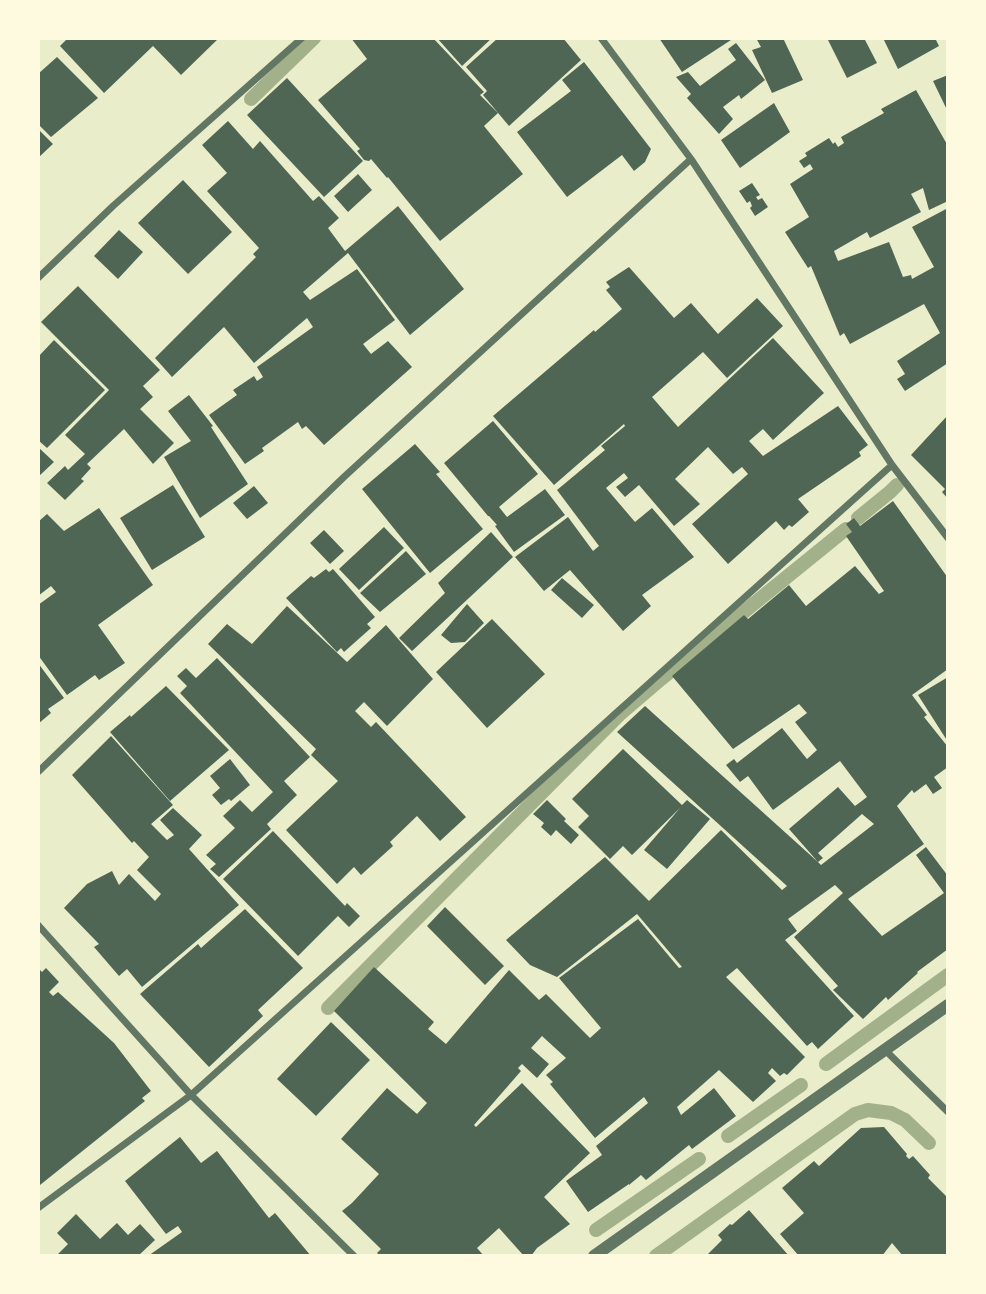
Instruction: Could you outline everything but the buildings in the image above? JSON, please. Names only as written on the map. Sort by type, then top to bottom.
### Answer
[{"type":"street","points":[[38,278],[113,206],[302,38]]},
{"type":"street","points":[[601,38],[691,159],[892,465],[947,538]]},
{"type":"street","points":[[38,772],[345,476],[691,159]]},
{"type":"street","points":[[38,1209],[191,1095],[892,465]]},
{"type":"street","points":[[38,925],[191,1095],[354,1255]]},
{"type":"street","points":[[594,1255],[947,1005]]},
{"type":"street","points":[[884,1049],[947,1112]]},
{"type":"waterway","points":[[251,99],[314,38]]},
{"type":"waterway","points":[[858,518],[897,485]]},
{"type":"waterway","points":[[328,1008],[619,715],[846,529]]},
{"type":"waterway","points":[[826,1064],[948,975]]},
{"type":"waterway","points":[[728,1136],[801,1085]]},
{"type":"waterway","points":[[656,1256],[855,1114],[868,1110],[891,1113],[905,1120],[929,1143]]},
{"type":"waterway","points":[[596,1230],[699,1159]]}]
